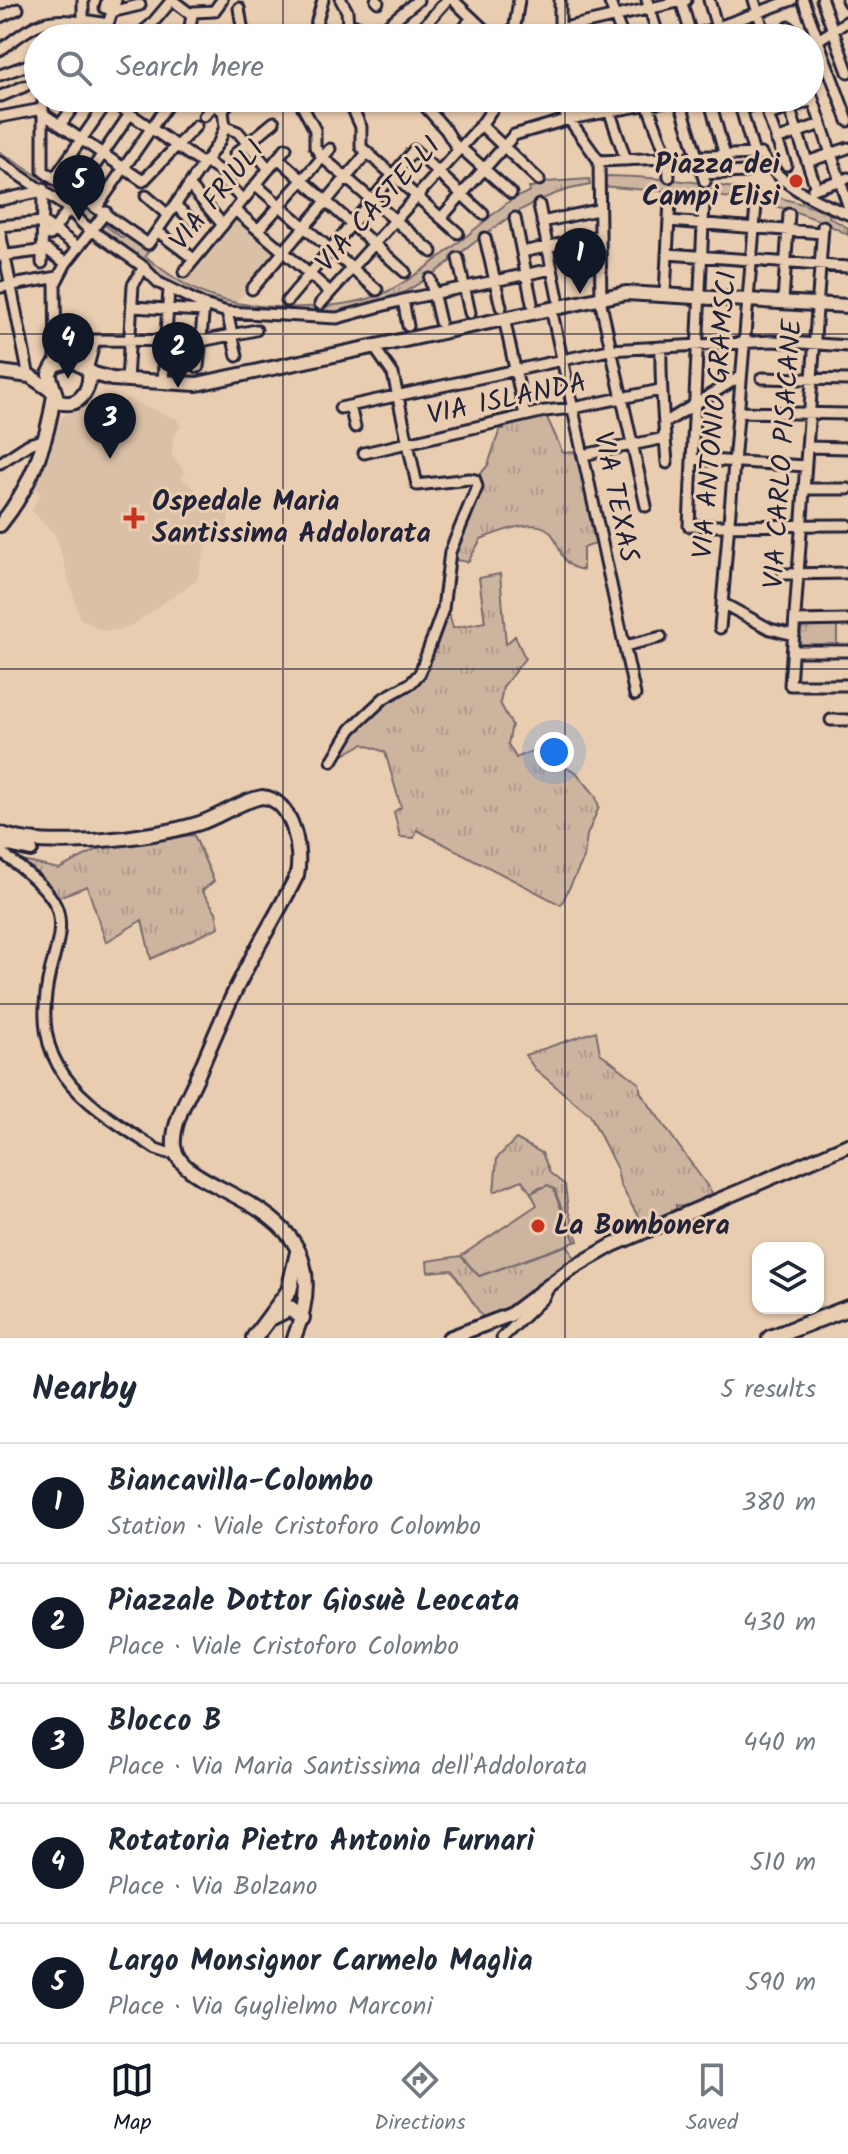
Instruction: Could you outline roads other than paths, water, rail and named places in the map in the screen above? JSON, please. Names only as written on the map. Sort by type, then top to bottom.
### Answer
[{"type":"main road","points":[[254,1338],[295,1278],[298,1252]]},
{"type":"main road","points":[[269,1320],[290,1308],[302,1318]]},
{"type":"main road","points":[[770,1338],[848,1308]]},
{"type":"street","points":[[81,24],[83,0]]},
{"type":"street","points":[[107,0],[105,8],[140,5]]},
{"type":"street","points":[[152,24],[172,0],[192,15]]},
{"type":"street","points":[[190,24],[194,12],[214,11],[222,0]]},
{"type":"street","points":[[316,24],[323,0]]},
{"type":"street","points":[[341,0],[347,24]]},
{"type":"street","points":[[426,24],[450,0],[476,24]]},
{"type":"street","points":[[515,24],[519,0]]},
{"type":"street","points":[[560,0],[560,24]]},
{"type":"street","points":[[609,0],[618,24]]},
{"type":"street","points":[[580,24],[648,4],[683,0],[687,24]]},
{"type":"street","points":[[709,0],[716,24]]},
{"type":"street","points":[[754,0],[762,24]]},
{"type":"street","points":[[737,24],[792,0]]},
{"type":"street","points":[[803,0],[809,24]]},
{"type":"street","points":[[822,0],[848,72]]},
{"type":"street","points":[[388,24],[411,2]]},
{"type":"street","points":[[648,4],[654,24]]},
{"type":"street","points":[[239,8],[242,24]]},
{"type":"street","points":[[0,17],[18,9]]},
{"type":"street","points":[[37,24],[56,18],[73,24]]},
{"type":"street","points":[[467,24],[471,18]]},
{"type":"street","points":[[824,36],[848,21]]},
{"type":"street","points":[[0,50],[24,33]]},
{"type":"street","points":[[824,65],[848,121]]},
{"type":"street","points":[[0,75],[24,66]]},
{"type":"street","points":[[24,86],[0,94],[2,116],[24,111]]},
{"type":"street","points":[[42,112],[41,166],[54,179],[148,244],[225,127],[223,112]]},
{"type":"street","points":[[47,112],[60,125],[143,181],[196,126]]},
{"type":"street","points":[[60,125],[70,112]]},
{"type":"street","points":[[54,179],[100,112]]},
{"type":"street","points":[[127,112],[224,174],[223,180],[243,200]]},
{"type":"street","points":[[69,405],[58,401],[49,374],[55,364],[58,277],[92,229],[124,168],[162,112]]},
{"type":"street","points":[[204,116],[208,112]]},
{"type":"street","points":[[305,112],[315,130],[315,147],[326,153],[346,178],[432,252]]},
{"type":"street","points":[[354,112],[361,127],[361,147],[458,233]]},
{"type":"street","points":[[430,112],[459,149],[511,193]]},
{"type":"street","name":"VIA CASTELLI","points":[[320,304],[490,112]]},
{"type":"street","points":[[564,112],[599,161],[597,210],[601,298],[609,350],[646,506]]},
{"type":"street","points":[[441,218],[514,135],[605,112]]},
{"type":"street","points":[[610,112],[626,160]]},
{"type":"street","points":[[651,112],[668,159],[669,177]]},
{"type":"street","points":[[684,112],[704,178],[746,172]]},
{"type":"street","points":[[713,112],[725,156]]},
{"type":"street","points":[[742,112],[754,154]]},
{"type":"street","points":[[773,112],[768,115],[786,165]]},
{"type":"street","points":[[791,112],[816,188]]},
{"type":"street","points":[[817,112],[831,154],[844,179],[848,205]]},
{"type":"street","points":[[76,193],[130,114]]},
{"type":"street","points":[[235,154],[274,122]]},
{"type":"street","points":[[776,140],[821,124]]},
{"type":"street","points":[[481,125],[539,180]]},
{"type":"street","points":[[225,127],[238,132],[269,169]]},
{"type":"street","name":"VIA FRIULI","points":[[184,272],[286,148]]},
{"type":"street","points":[[807,162],[848,148]]},
{"type":"street","points":[[287,301],[414,150],[483,214]]},
{"type":"street","points":[[258,230],[326,153]]},
{"type":"street","points":[[252,289],[367,153]]},
{"type":"street","points":[[599,161],[761,154],[771,172],[791,190],[803,192],[848,214]]},
{"type":"street","points":[[278,158],[405,272]]},
{"type":"street","points":[[0,162],[69,209],[78,221],[144,267],[169,289],[204,308]]},
{"type":"street","points":[[803,192],[844,179]]},
{"type":"street","points":[[189,185],[223,225]]},
{"type":"street","points":[[256,185],[377,290]]},
{"type":"street","points":[[0,200],[43,190]]},
{"type":"street","points":[[42,263],[43,190]]},
{"type":"street","points":[[146,196],[168,215]]},
{"type":"street","points":[[665,293],[670,201]]},
{"type":"street","points":[[704,203],[689,526],[848,525]]},
{"type":"street","points":[[175,205],[195,223]]},
{"type":"street","name":"VIA TEXAS","points":[[539,205],[552,269],[562,360],[635,695]]},
{"type":"street","name":"VIA ANTONIO GRAMSCI","points":[[720,628],[756,205]]},
{"type":"street","points":[[2,256],[42,247],[69,209]]},
{"type":"street","points":[[235,210],[330,292]]},
{"type":"street","points":[[542,222],[597,210]]},
{"type":"street","points":[[783,301],[789,214]]},
{"type":"street","points":[[515,218],[532,303]]},
{"type":"street","points":[[669,221],[788,230]]},
{"type":"street","points":[[54,393],[24,372],[6,286],[0,229],[43,222],[78,247]]},
{"type":"street","name":"VIA CARLO PISACANE","points":[[788,230],[822,230],[790,685],[848,685]]},
{"type":"street","points":[[157,231],[194,259]]},
{"type":"street","points":[[522,252],[598,236]]},
{"type":"street","points":[[485,238],[525,415]]},
{"type":"street","points":[[42,247],[66,263]]},
{"type":"street","points":[[667,254],[848,267]]},
{"type":"street","points":[[458,258],[470,313]]},
{"type":"street","points":[[127,380],[133,285],[144,267]]},
{"type":"street","points":[[132,307],[204,308],[337,318],[433,293],[552,269]]},
{"type":"street","points":[[6,286],[58,277]]},
{"type":"street","points":[[430,279],[440,322]]},
{"type":"street","points":[[163,382],[169,289]]},
{"type":"street","points":[[57,340],[72,360],[88,371],[112,379],[209,383],[554,303],[665,293],[848,306]]},
{"type":"street","points":[[403,300],[408,326]]},
{"type":"street","points":[[198,367],[204,308]]},
{"type":"street","points":[[227,312],[237,356]]},
{"type":"street","points":[[88,389],[88,371],[95,340],[201,341],[256,330]]},
{"type":"street","points":[[355,427],[345,407],[609,350],[744,342],[848,346]]},
{"type":"street","points":[[332,761],[351,729],[384,698],[417,678],[443,609],[450,552],[477,483],[469,479],[417,485],[393,374],[374,347]]},
{"type":"street","points":[[661,347],[660,390],[666,422],[667,463]]},
{"type":"street","points":[[0,372],[24,372],[72,360]]},
{"type":"street","points":[[666,422],[741,376]]},
{"type":"street","points":[[762,378],[848,380]]},
{"type":"street","points":[[50,424],[88,389],[112,379]]},
{"type":"street","name":"VIA ISLANDA","points":[[364,453],[525,415],[660,390]]},
{"type":"street","points":[[0,525],[26,491],[46,439],[54,393]]},
{"type":"street","points":[[738,412],[848,414]]},
{"type":"street","points":[[583,455],[665,438]]},
{"type":"street","points":[[0,463],[29,444],[46,439]]},
{"type":"street","points":[[807,447],[848,448]]},
{"type":"street","points":[[692,459],[806,466]]},
{"type":"street","points":[[804,489],[848,489]]},
{"type":"street","points":[[783,574],[848,573]]},
{"type":"street","points":[[722,603],[770,629],[794,635]]},
{"type":"street","points":[[795,621],[848,620]]},
{"type":"street","points":[[625,646],[661,637]]},
{"type":"street","points":[[793,651],[848,651]]},
{"type":"street","points":[[831,720],[848,720]]},
{"type":"street","points":[[0,843],[15,849],[49,851],[184,828],[254,798],[270,797],[286,811],[299,854],[297,875],[241,978],[179,1118],[175,1150],[186,1165],[266,1213],[284,1229],[298,1252],[305,1283],[302,1318],[294,1338]]},
{"type":"street","points":[[0,833],[30,843],[133,836]]},
{"type":"street","points":[[0,851],[45,890],[57,909],[60,930],[47,986],[44,1031],[54,1057],[87,1102],[156,1149],[168,1153],[175,1150]]},
{"type":"street","points":[[449,1338],[510,1315],[589,1258],[613,1245],[848,1145]]},
{"type":"street","points":[[502,1338],[543,1298],[548,1289]]},
{"type":"place","name":"Piazza dei Campi Elisi","points":[[796,181]]},
{"type":"place","name":"Largo Monsignor Carmelo Maglia","points":[[79,221]]},
{"type":"place","name":"Biancavilla-Colombo","points":[[580,294]]},
{"type":"place","name":"Rotatoria Pietro Antonio Furnari","points":[[68,379]]},
{"type":"place","name":"Piazzale Dottor Giosuè Leocata","points":[[178,388]]},
{"type":"place","name":"Blocco B","points":[[110,459]]},
{"type":"place","name":"Ospedale Maria Santissima Addolorata","points":[[134,518]]},
{"type":"place","name":"La Bombonera","points":[[538,1226]]}]
